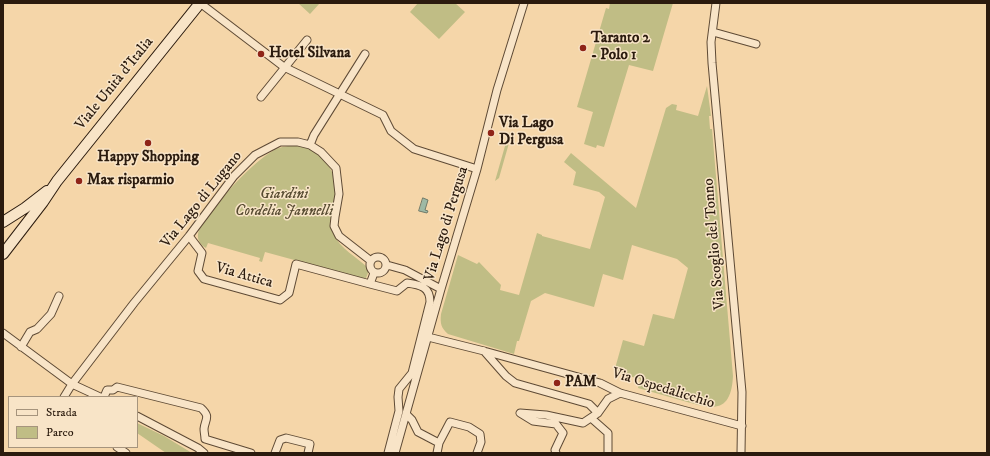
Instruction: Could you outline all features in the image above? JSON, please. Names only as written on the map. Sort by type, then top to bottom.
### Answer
[{"type":"main road","name":"Viale Unità d'Italia","points":[[3,254],[55,184],[200,3]]},
{"type":"main road","name":"Viale Unità d'Italia","points":[[3,222],[25,208],[55,184]]},
{"type":"street","points":[[200,3],[284,67],[383,115],[391,131],[414,149],[477,169]]},
{"type":"street","name":"Via Lago di Pergusa","points":[[395,453],[441,288],[477,169],[497,90],[524,3]]},
{"type":"street","name":"Via Scoglio del Tonno","points":[[716,3],[712,63],[742,392],[741,453]]},
{"type":"street","points":[[713,32],[756,44]]},
{"type":"street","points":[[261,97],[307,40]]},
{"type":"street","points":[[310,145],[314,136],[365,54]]},
{"type":"street","name":"Via Lago di Lugano","points":[[65,396],[72,384],[134,303],[189,236],[234,176],[256,156],[280,142],[298,142],[310,145],[321,152],[336,168],[339,194],[334,226],[339,236],[371,261]]},
{"type":"street","name":"Via Attica","points":[[189,236],[202,253],[198,271],[204,278],[280,300],[289,293],[296,264],[397,291],[407,283],[418,285],[426,289],[430,295],[430,302],[412,373],[399,389]]},
{"type":"street","points":[[370,284],[374,273],[370,266],[371,261],[375,257],[380,257],[385,260],[387,265],[405,270],[441,288]]},
{"type":"street","points":[[374,273],[383,273],[387,265]]},
{"type":"street","points":[[21,347],[30,332],[37,329],[51,314],[59,296]]},
{"type":"street","points":[[3,333],[72,384],[98,396]]},
{"type":"street","name":"Via Ospedalicchio","points":[[428,338],[484,351],[600,383],[620,393],[742,426]]},
{"type":"street","points":[[484,351],[514,383],[590,404],[598,413]]},
{"type":"street","points":[[105,396],[108,390],[113,390],[118,386],[201,408],[206,412],[207,419],[204,430],[205,439],[251,453]]},
{"type":"street","points":[[388,453],[399,411],[399,389],[412,394]]},
{"type":"street","points":[[556,453],[563,433],[556,424],[533,421],[520,413],[546,414],[583,423],[598,413],[608,399],[620,393]]},
{"type":"street","points":[[406,414],[412,420],[418,432],[439,443]]},
{"type":"street","points":[[138,417],[198,448],[204,453]]},
{"type":"street","points":[[591,418],[608,433],[608,453]]},
{"type":"street","points":[[437,453],[439,443],[450,422],[469,427],[480,434],[481,442],[477,453]]},
{"type":"street","points":[[275,453],[280,440],[286,438],[310,444],[308,453]]},
{"type":"green space","points":[[298,3],[320,3],[310,14]]},
{"type":"green space","points":[[418,3],[455,3],[465,12],[439,39],[410,12]]},
{"type":"green space","points":[[610,3],[673,3],[653,71],[629,65],[604,147],[597,145],[596,148],[584,144],[593,112],[577,107],[606,8],[609,9]]},
{"type":"green space","points":[[707,86],[711,116],[709,116],[710,129],[712,129],[733,376],[728,398],[723,404],[709,407],[638,388],[640,379],[614,372],[623,340],[644,346],[653,314],[674,319],[688,268],[677,259],[632,245],[623,280],[603,274],[594,307],[545,293],[531,301],[514,354],[448,334],[444,330],[441,314],[458,255],[477,264],[479,262],[501,285],[500,290],[519,295],[537,233],[542,236],[590,249],[605,197],[599,192],[573,185],[576,172],[564,162],[571,153],[636,208],[666,108],[672,104],[677,105],[676,110],[698,116]]},
{"type":"green space","points":[[509,132],[511,136],[499,178],[495,181]]},
{"type":"green space","name":"Giardini Cordelia Jannelli","points":[[281,147],[307,147],[319,154],[328,164],[334,177],[336,191],[331,217],[331,228],[340,244],[368,268],[366,278],[364,279],[265,252],[262,262],[259,261],[260,258],[208,243],[206,248],[200,243],[198,238],[199,230],[205,220],[231,188],[241,177],[262,159]]},
{"type":"green space","points":[[138,423],[164,436],[192,453],[166,453],[138,434]]},
{"type":"shaded area","points":[[423,198],[428,200],[425,210],[428,211],[427,213],[419,211]]},
{"type":"place","name":"Taranto 2 - Polo 1","points":[[583,48]]},
{"type":"place","name":"Hotel Silvana","points":[[261,54]]},
{"type":"place","name":"Via Lago Di Pergusa","points":[[491,133]]},
{"type":"place","name":"Happy Shopping","points":[[148,143]]},
{"type":"place","name":"Max risparmio","points":[[79,181]]},
{"type":"place","name":"PAM","points":[[557,383]]}]
